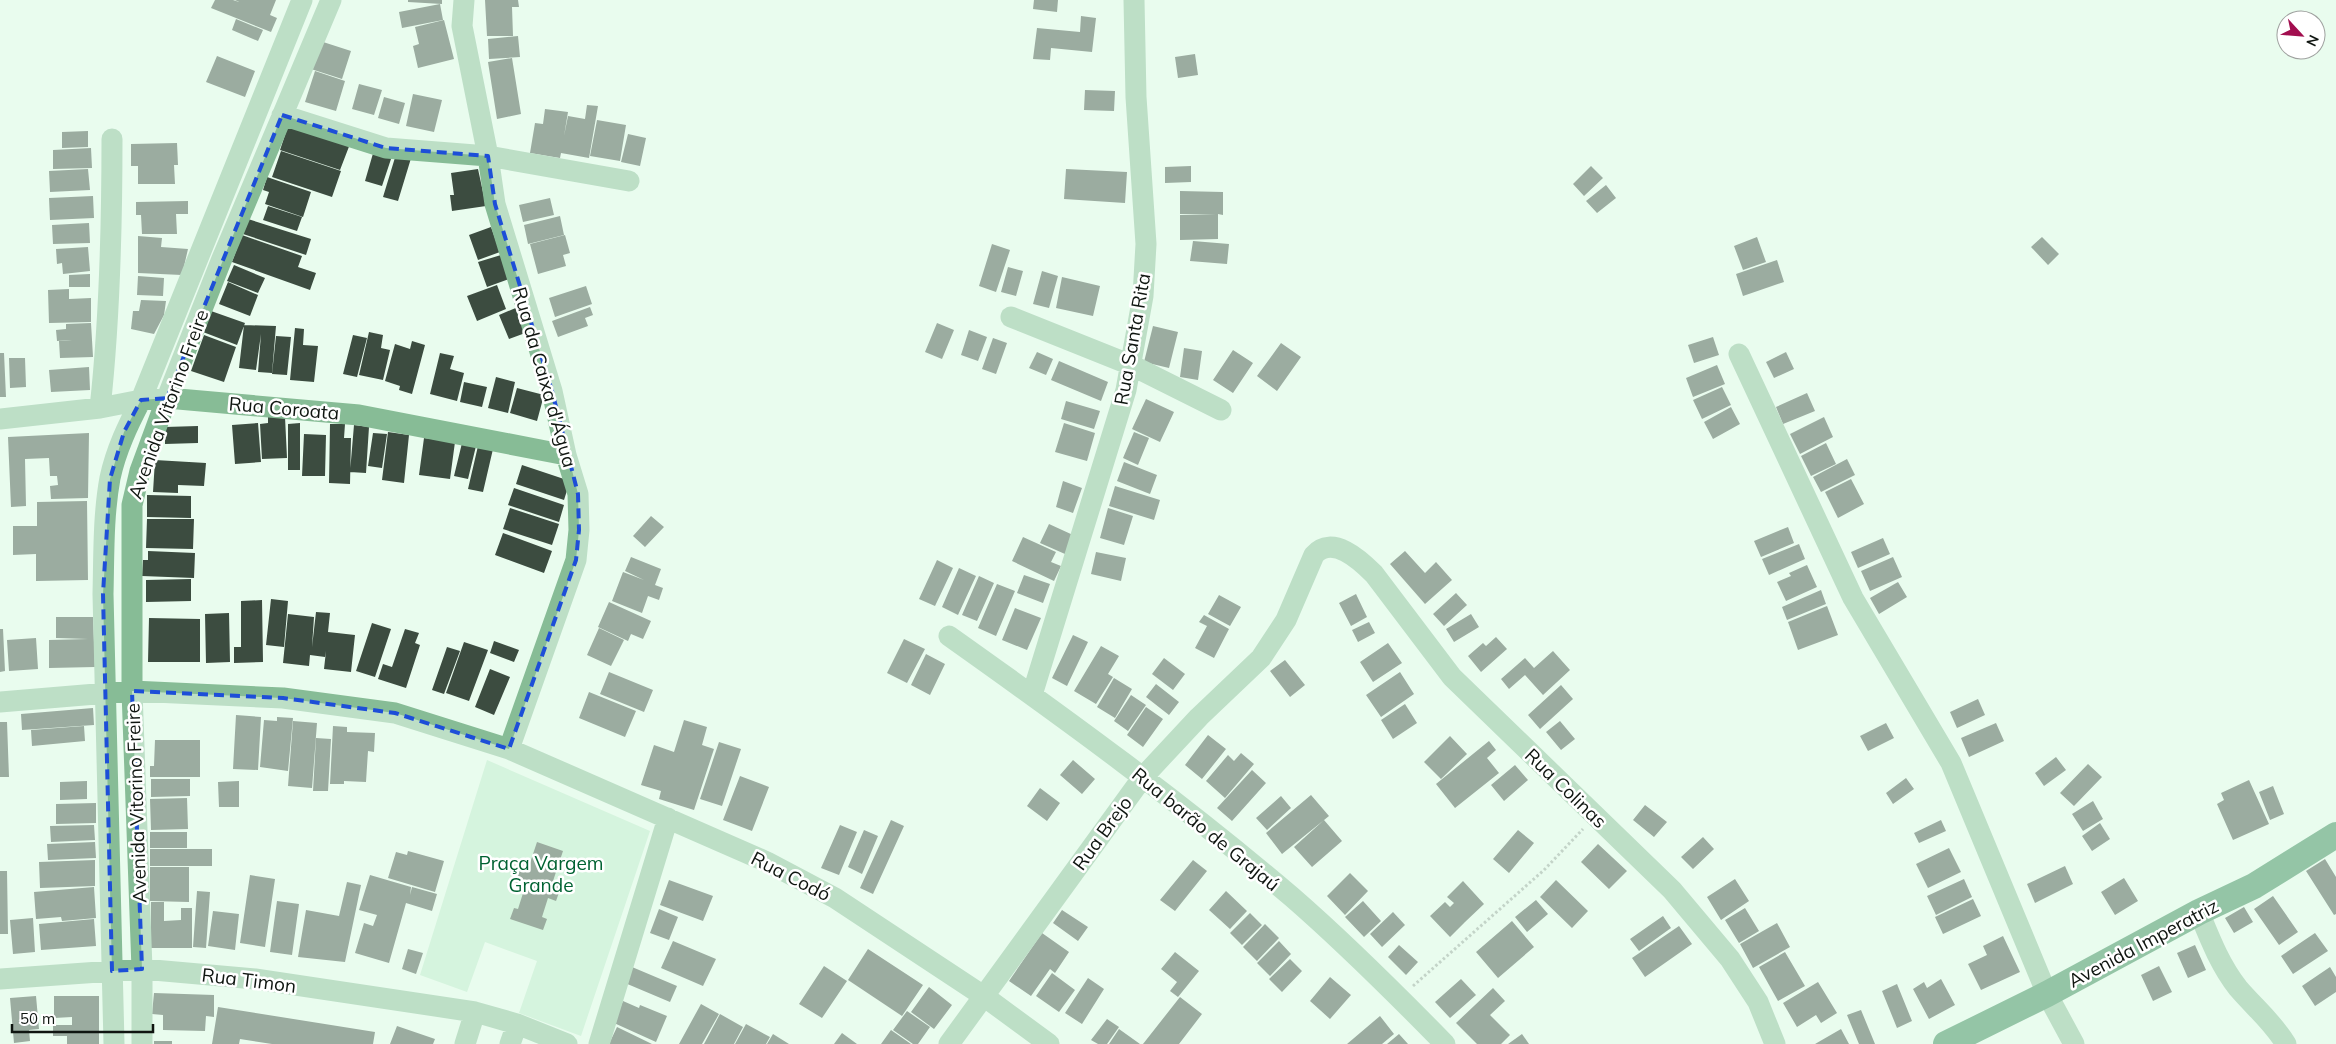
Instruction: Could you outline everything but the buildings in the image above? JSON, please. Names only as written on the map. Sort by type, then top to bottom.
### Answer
[{"type":"main road","name":"Avenida Imperatriz","points":[[1946,1044],[2048,994],[2199,912],[2254,886],[2336,834]]},
{"type":"street","name":"Avenida Vitorino Freire","points":[[114,1044],[102,594],[105,528],[110,479],[124,432],[141,400],[302,0]]},
{"type":"street","name":"Avenida Vitorino Freire","points":[[142,1044],[142,969],[132,691],[132,506],[140,471],[167,398],[221,261],[331,0]]},
{"type":"street","name":"Rua da Caixa d'Água","points":[[464,0],[462,26],[488,156],[495,204],[552,391],[566,455],[578,494],[580,530],[576,560],[509,749]]},
{"type":"street","name":"Rua Santa Rita","points":[[1032,695],[1126,390],[1143,296],[1146,244],[1136,97],[1134,0]]},
{"type":"street","points":[[282,115],[386,148],[488,156],[629,182]]},
{"type":"street","points":[[100,408],[108,333],[112,251],[112,139]]},
{"type":"street","points":[[1011,317],[1131,365],[1221,410]]},
{"type":"street","points":[[1739,354],[1853,598],[1951,763],[2048,994],[2074,1044]]},
{"type":"street","name":"Rua Coroata","points":[[0,419],[100,408],[141,400],[167,398],[359,415],[566,455]]},
{"type":"street","name":"Rua Brejo","points":[[949,1044],[1143,777],[1199,718],[1261,658],[1286,620],[1314,555],[1324,547],[1337,548]]},
{"type":"street","name":"Rua Colinas","points":[[1337,548],[1364,564],[1374,574],[1452,677],[1672,890],[1730,959],[1758,1002],[1775,1044]]},
{"type":"street","name":"Rua barão de Grajaú","points":[[949,636],[1143,777],[1293,898],[1400,998],[1445,1044]]},
{"type":"street","name":"Rua Codó","points":[[0,702],[132,691],[283,698],[395,713],[509,749],[766,862],[835,898],[985,997],[1049,1044]]},
{"type":"street","points":[[599,1044],[668,818]]},
{"type":"street","points":[[2199,912],[2224,967],[2240,989],[2264,1013],[2286,1044]]},
{"type":"street","name":"Rua Timon","points":[[0,979],[142,969],[254,979],[475,1012],[516,1024],[568,1044]]},
{"type":"street","points":[[465,1044],[475,1012]]},
{"type":"street","points":[[510,1044],[516,1024]]},
{"type":"path","points":[[1400,998],[1544,870],[1595,817]]},
{"type":"highlighted area","points":[[282,115],[386,148],[488,156],[495,204],[552,391],[578,494],[579,530],[576,560],[509,749],[395,713],[283,698],[132,691],[142,969],[112,971],[103,594],[110,479],[124,432],[141,400],[167,398]]},
{"type":"green space","name":"Praça Vargem Grande","points":[[487,760],[650,831],[581,1036],[519,1013],[537,961],[485,942],[467,992],[420,975]]}]
